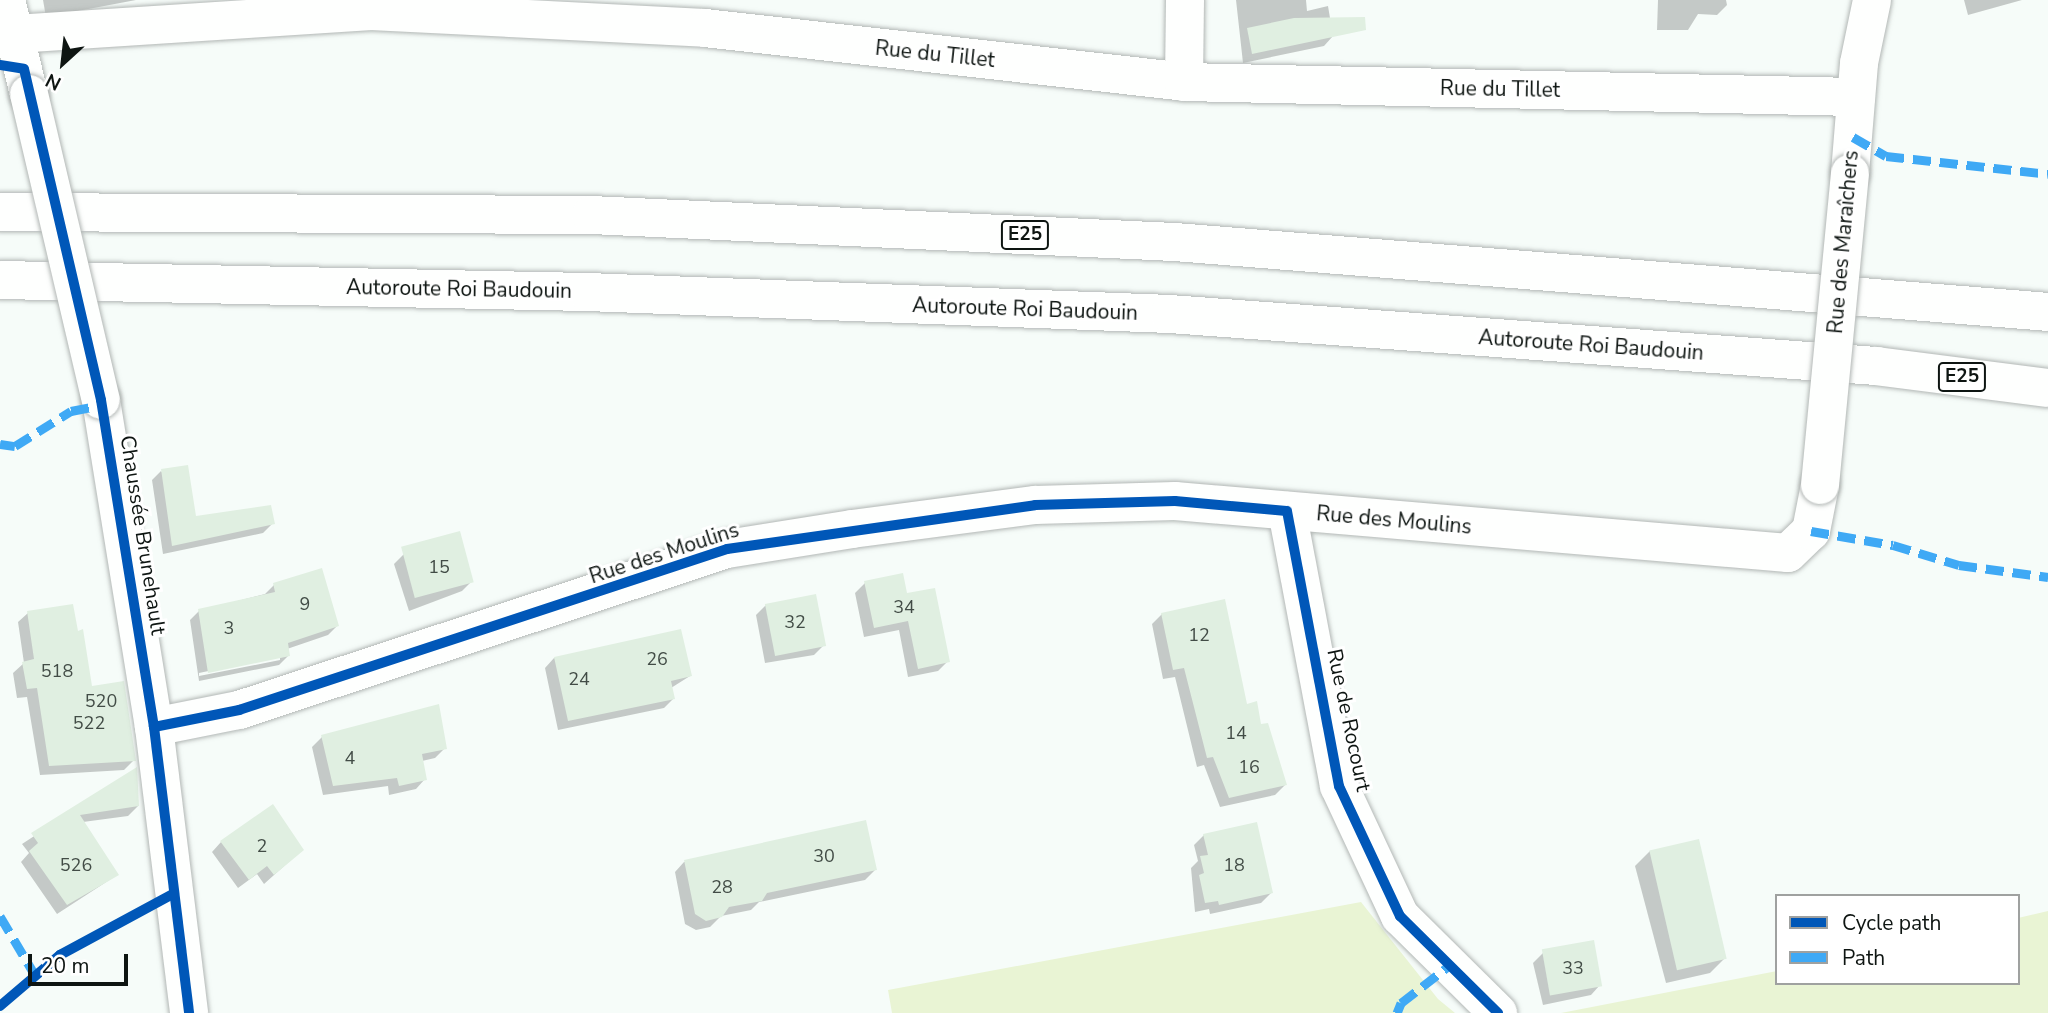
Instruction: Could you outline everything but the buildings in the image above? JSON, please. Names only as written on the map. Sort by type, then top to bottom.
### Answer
[{"type":"main road","points":[[1184,82],[1185,0]]},
{"type":"main road","name":"Rue des Maraîchers","points":[[1820,485],[1856,97],[1872,0]]},
{"type":"main road","name":"Rue du Tillet","points":[[10,17],[371,11],[705,29],[1184,82],[1856,97]]},
{"type":"main road","name":"Chaussée Brunehault","points":[[10,17],[101,400],[154,727],[189,1013]]},
{"type":"main road","name":"E25","points":[[0,212],[591,215],[1161,241],[2048,312]]},
{"type":"main road","name":"Autoroute Roi Baudouin","points":[[0,280],[587,292],[1170,314],[1876,366],[2048,388]]},
{"type":"main road","name":"Rue des Moulins","points":[[154,727],[252,705],[727,548],[1035,505],[1175,501],[1788,553],[1811,531],[1820,485]]},
{"type":"main road","name":"Rue de Rocourt","points":[[1287,511],[1339,786],[1400,916],[1498,1013]]},
{"type":"green space","points":[[1361,902],[1438,999],[1455,1013],[892,1013],[888,990]]},
{"type":"green space","points":[[2048,911],[2048,1013],[1561,1013],[1775,971],[1775,985],[2020,985],[2020,918]]},
{"type":"marked path","points":[[1853,137],[1886,156],[2048,174]]},
{"type":"marked path","points":[[0,444],[15,446],[71,411],[102,405]]},
{"type":"marked path","points":[[1811,531],[1893,545],[1959,565],[2048,577]]},
{"type":"marked path","points":[[0,916],[35,975]]},
{"type":"marked path","points":[[1397,1013],[1401,1003],[1450,965]]},
{"type":"cycle path","points":[[0,65],[24,69],[101,400],[154,727],[189,1013]]},
{"type":"cycle path","points":[[154,727],[239,710],[727,549],[1035,505],[1175,501],[1287,511],[1339,786],[1400,916],[1498,1013]]},
{"type":"cycle path","points":[[0,1006],[60,955],[173,894]]}]
